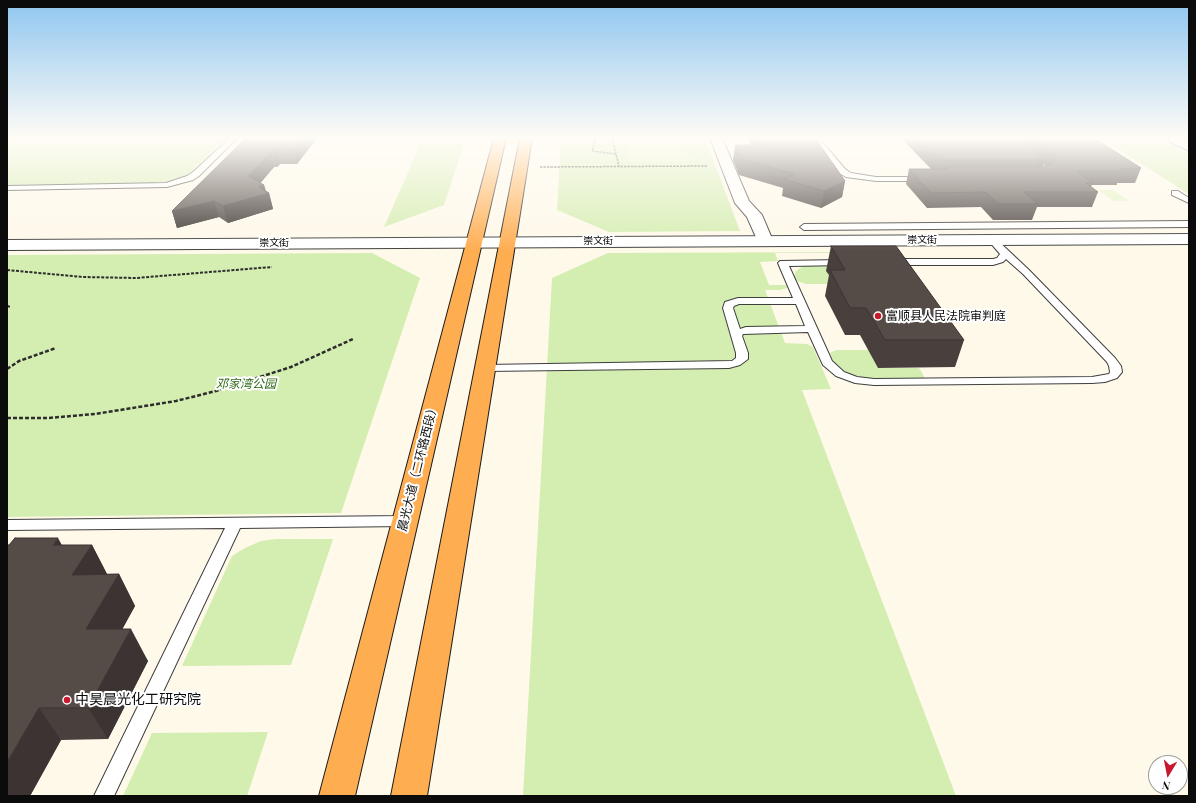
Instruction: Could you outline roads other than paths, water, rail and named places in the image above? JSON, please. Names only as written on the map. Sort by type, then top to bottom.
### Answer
[{"type":"highway","name":"晨光大道（二环路西段）","points":[[337,796],[491,175]]},
{"type":"highway","points":[[409,796],[520,175]]},
{"type":"street","points":[[731,175],[742,203],[754,215],[765,241]]},
{"type":"street","name":"崇文街","points":[[7,245],[765,241],[884,255],[992,240],[1189,239]]},
{"type":"lane","points":[[7,188],[167,185],[194,175]]},
{"type":"lane","points":[[852,175],[876,179],[930,179]]},
{"type":"lane","points":[[1175,193],[1189,201]]},
{"type":"lane","points":[[804,227],[1031,223],[1189,224]]},
{"type":"lane","points":[[1031,223],[1048,239]]},
{"type":"lane","points":[[852,263],[783,263],[827,363],[830,368],[846,377],[866,382],[1092,380],[1105,379],[1113,376],[1116,372],[1115,366],[1111,360],[1026,272],[992,240]]},
{"type":"lane","points":[[993,262],[1004,257],[1004,252]]},
{"type":"lane","points":[[884,255],[993,262],[1011,265],[1026,272]]},
{"type":"lane","points":[[486,368],[729,365],[742,360],[742,353],[728,308],[732,302],[799,301]]},
{"type":"lane","points":[[737,336],[739,332],[746,330],[812,329]]},
{"type":"lane","points":[[7,525],[405,521]]},
{"type":"lane","points":[[104,796],[235,522]]},
{"type":"place","name":"富顺县人民法院审判庭","points":[[878,316]]},
{"type":"place","name":"中昊晨光化工研究院","points":[[67,700]]},
{"type":"park label","name":"邓家湾公园","points":[[246,384]]}]
